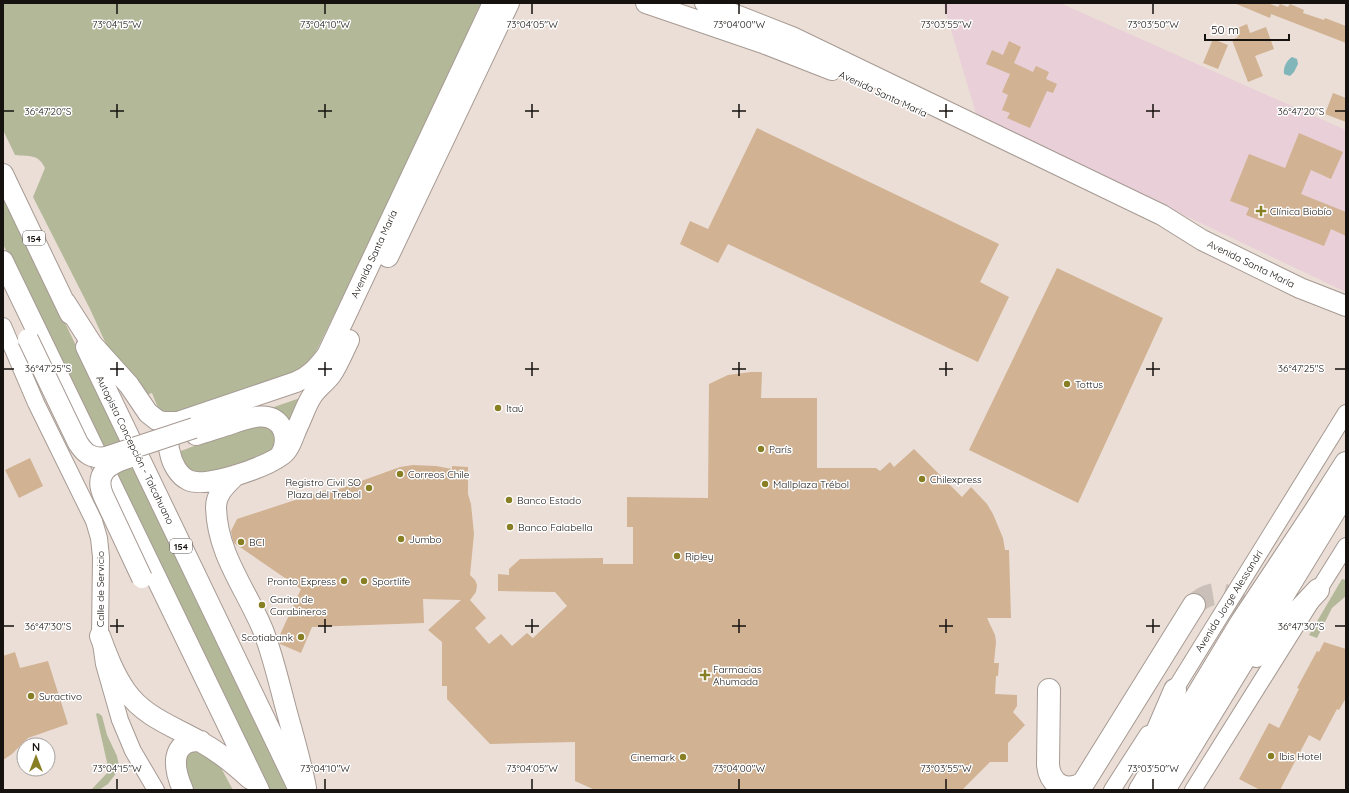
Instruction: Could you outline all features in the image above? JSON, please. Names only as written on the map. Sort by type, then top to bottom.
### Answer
[{"type":"highway","points":[[1140,790],[1241,623],[1346,463]]},
{"type":"highway","points":[[1163,790],[1230,685],[1268,619],[1346,492]]},
{"type":"highway","points":[[1230,685],[1318,590]]},
{"type":"highway","points":[[1049,690],[1048,765],[1050,776],[1055,783],[1064,787],[1080,787],[1194,605]]},
{"type":"highway","points":[[1163,790],[1173,762],[1186,736],[1244,635]]},
{"type":"highway","points":[[1131,790],[1175,690]]},
{"type":"main road","name":"Avenida Santa María","points":[[189,429],[296,382],[309,375],[321,363],[493,3]]},
{"type":"main road","name":"Avenida Santa María","points":[[278,457],[285,452],[289,446],[312,397],[335,369],[508,3]]},
{"type":"main road","name":"Avenida Santa María","points":[[646,3],[814,62],[1156,225],[1202,240]]},
{"type":"main road","name":"Avenida Santa María","points":[[705,3],[792,37],[1162,215],[1202,240],[1300,288],[1346,306]]},
{"type":"main road","name":"Autopista Concepción - Talcahuano","points":[[3,174],[299,790]]},
{"type":"main road","points":[[3,261],[257,787]]},
{"type":"main road","points":[[3,286],[78,443],[90,456],[101,458],[106,457],[189,429],[318,389]]},
{"type":"main road","name":"Avenida Santa María","points":[[1300,288],[1346,318]]},
{"type":"main road","points":[[65,302],[92,344],[132,388],[148,412],[157,420],[189,429]]},
{"type":"main road","points":[[253,417],[270,418],[275,420],[281,426],[285,438],[284,447],[278,457],[261,466],[236,475],[201,482],[189,480],[180,474],[171,456],[168,445],[170,434],[253,417]]},
{"type":"main road","points":[[189,429],[116,462],[107,468],[100,481],[101,491],[151,597],[172,631],[199,666]]},
{"type":"main road","points":[[236,475],[221,491],[216,503],[221,543],[225,555],[257,617],[268,645],[307,790]]},
{"type":"main road","points":[[100,636],[112,670],[126,692],[140,707],[165,724],[201,741],[223,756],[257,787]]},
{"type":"main road","points":[[183,790],[175,766],[176,757],[180,749],[187,744],[201,741]]},
{"type":"street","name":"Calle de Servicio","points":[[3,326],[36,403],[94,521],[99,538],[101,557],[100,636],[104,664],[120,720],[133,752],[156,790]]},
{"type":"street","name":"Avenida Jorge Alessandri","points":[[1112,790],[1346,413]]},
{"type":"street","points":[[1193,790],[1291,636],[1346,546]]},
{"type":"shaded area","name":"Clínica Biobío","points":[[943,3],[1060,3],[1346,130],[1346,292],[977,117]]},
{"type":"green space","points":[[3,3],[481,3],[394,192],[307,370],[163,421],[152,393],[143,396],[112,357],[90,309],[33,197],[45,168],[36,158],[15,155],[3,130]]},
{"type":"green space","points":[[3,193],[291,790],[266,790],[3,244]]},
{"type":"green space","points":[[306,396],[290,434],[268,409]]},
{"type":"green space","points":[[257,422],[274,426],[276,444],[269,454],[195,478],[173,454]]},
{"type":"green space","points":[[1342,579],[1346,580],[1346,596],[1332,608],[1317,638],[1309,635]]},
{"type":"green space","points":[[98,713],[102,716],[107,735],[117,756],[119,765],[117,772],[108,784],[99,790],[91,790],[109,771],[96,714]]},
{"type":"green space","points":[[200,749],[220,766],[233,790],[192,790],[180,763],[185,754]]},
{"type":"water","points":[[1292,57],[1297,59],[1298,64],[1290,76],[1284,74],[1284,69],[1288,60]]},
{"type":"building","points":[[1234,3],[1267,3],[1278,7],[1280,4],[1288,7],[1290,4],[1304,10],[1303,13],[1324,20],[1325,18],[1346,26],[1346,43],[1271,14],[1270,18]]},
{"type":"building","points":[[1247,24],[1250,33],[1266,27],[1274,49],[1255,56],[1263,76],[1248,82],[1232,40],[1238,37],[1235,29]]},
{"type":"building","points":[[1213,39],[1228,45],[1218,69],[1203,63]]},
{"type":"building","points":[[1009,41],[1021,47],[1014,63],[1033,72],[1036,66],[1049,72],[1046,79],[1057,84],[1053,93],[1047,91],[1030,128],[1007,118],[1010,113],[1002,110],[1008,95],[1002,92],[1010,74],[986,64],[992,50],[1003,55]]},
{"type":"building","points":[[1333,93],[1346,98],[1346,122],[1325,114]]},
{"type":"building","points":[[757,128],[999,244],[980,282],[1009,297],[978,362],[728,244],[718,263],[680,244],[690,221],[708,229]]},
{"type":"building","points":[[1299,133],[1343,152],[1331,179],[1311,170],[1301,194],[1346,212],[1346,236],[1331,229],[1324,246],[1246,215],[1249,208],[1230,201],[1249,154],[1285,168]]},
{"type":"building","name":"Tottus","points":[[1057,268],[1163,318],[1078,503],[969,450]]},
{"type":"building","points":[[762,372],[761,398],[817,398],[817,468],[876,468],[880,471],[890,462],[894,467],[914,449],[962,497],[971,487],[987,504],[993,514],[1003,538],[1005,550],[1009,550],[1011,618],[987,618],[995,635],[996,642],[994,663],[999,663],[998,676],[996,676],[995,694],[1017,695],[1017,706],[1013,712],[1025,725],[1008,743],[1008,762],[990,762],[962,790],[595,790],[575,781],[575,742],[490,744],[447,699],[447,686],[442,686],[442,642],[428,630],[461,600],[423,599],[424,623],[312,627],[301,653],[280,644],[278,639],[301,589],[234,543],[232,537],[231,531],[237,519],[326,490],[328,493],[400,467],[413,465],[436,466],[452,469],[452,466],[468,467],[468,494],[471,504],[474,534],[470,575],[475,580],[477,585],[476,592],[470,600],[486,618],[475,628],[489,644],[501,634],[512,646],[527,633],[533,638],[567,606],[555,592],[498,591],[498,574],[509,575],[509,569],[520,559],[603,558],[603,564],[633,564],[633,527],[627,527],[627,497],[708,498],[709,384],[728,375]]},
{"type":"building","points":[[30,458],[43,486],[19,498],[5,470]]},
{"type":"building","points":[[1324,642],[1346,649],[1346,698],[1339,710],[1337,709],[1320,741],[1309,735],[1280,790],[1260,790],[1239,779],[1269,723],[1279,728],[1299,689],[1297,688],[1317,651],[1319,652]]},
{"type":"building","name":"Suractivo","points":[[15,652],[20,668],[48,661],[68,724],[31,737],[16,737],[16,750],[3,760],[3,656]]},
{"type":"tunnel","points":[[1194,605],[1203,598],[1213,594],[1222,594],[1231,598],[1238,604],[1243,612],[1245,622],[1244,634]]},
{"type":"place","name":"Clínica Biobío","points":[[1261,211]]},
{"type":"place","name":"Tottus","points":[[1067,384]]},
{"type":"place","name":"Itaú","points":[[498,408]]},
{"type":"place","name":"París","points":[[761,449]]},
{"type":"place","name":"Correos Chile","points":[[400,474]]},
{"type":"place","name":"Chilexpress","points":[[922,479]]},
{"type":"place","name":"Mallplaza Trébol","points":[[765,484]]},
{"type":"place","name":"Registro Civil SO Plaza del Trebol","points":[[369,488]]},
{"type":"place","name":"Banco Estado","points":[[509,500]]},
{"type":"place","name":"Banco Falabella","points":[[510,527]]},
{"type":"place","name":"Jumbo","points":[[401,539]]},
{"type":"place","name":"BCI","points":[[241,542]]},
{"type":"place","name":"Ripley","points":[[677,556]]},
{"type":"place","name":"Pronto Express","points":[[344,581]]},
{"type":"place","name":"Sportlife","points":[[364,581]]},
{"type":"place","name":"Garita de Carabineros","points":[[262,605]]},
{"type":"place","name":"Scotiabank","points":[[301,637]]},
{"type":"place","name":"Farmacias Ahumada","points":[[705,675]]},
{"type":"place","name":"Suractivo","points":[[31,696]]},
{"type":"place","name":"Ibis Hotel","points":[[1271,756]]},
{"type":"place","name":"Cinemark","points":[[683,757]]}]
